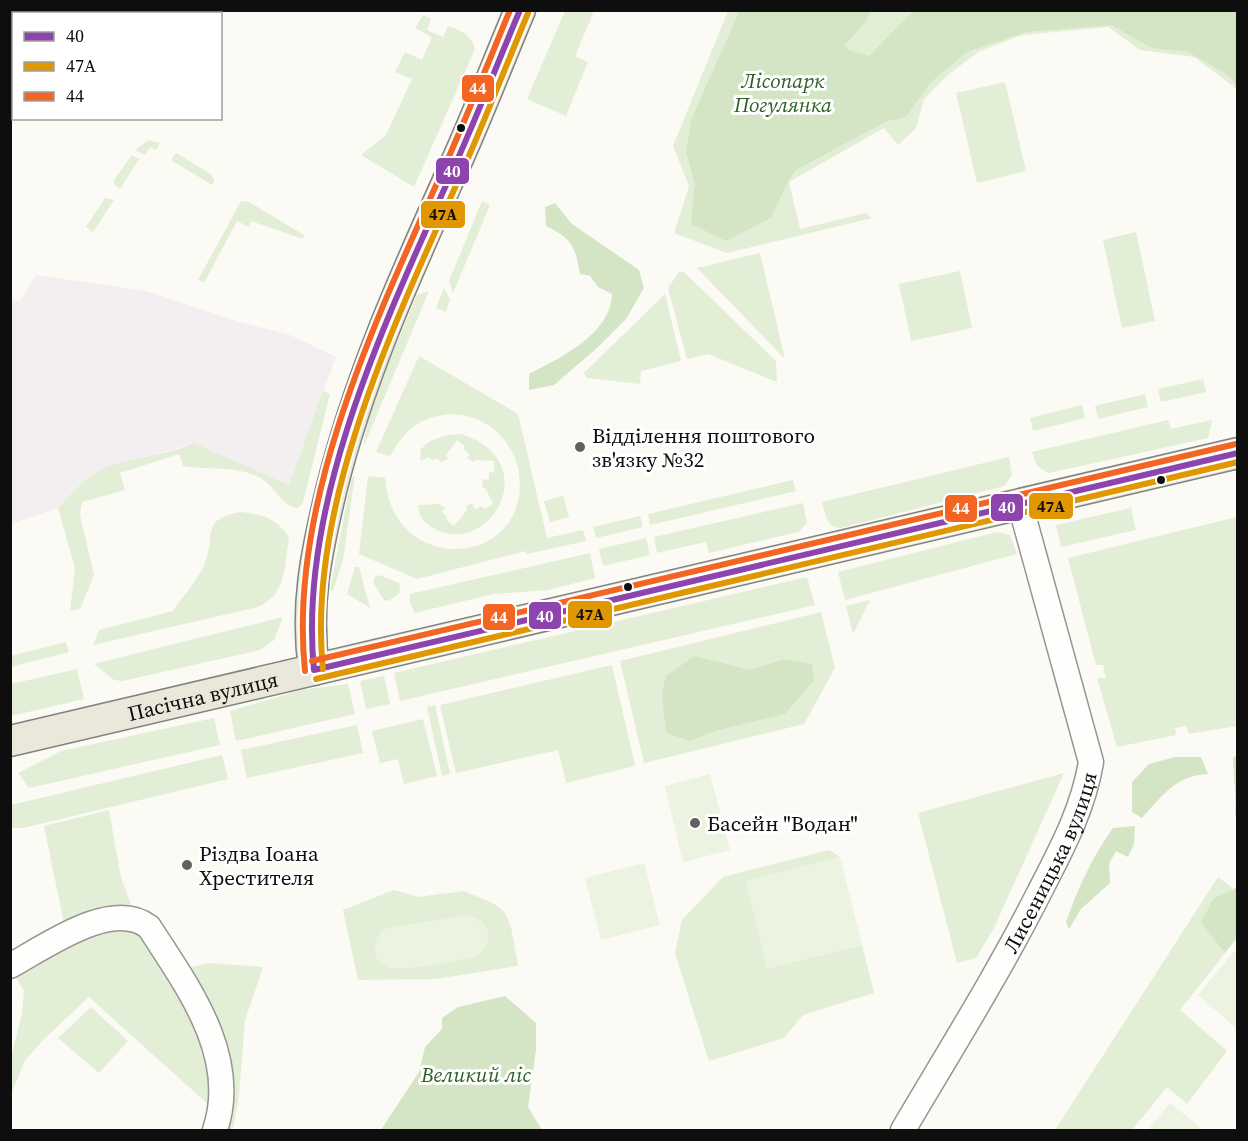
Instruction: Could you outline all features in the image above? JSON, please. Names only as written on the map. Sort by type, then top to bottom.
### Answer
[{"type":"main road","points":[[314,670],[310,636],[312,579],[320,536],[352,414],[403,279],[520,10]]},
{"type":"main road","name":"Пасічна вулиця","points":[[10,741],[1238,453]]},
{"type":"street","name":"Лисеницька вулиця","points":[[903,1131],[1013,944],[1071,831],[1086,791],[1091,762],[1020,504]]},
{"type":"street","points":[[10,966],[87,925],[99,921],[129,917],[140,920],[149,927],[198,1004],[217,1057],[221,1088],[215,1131]]},
{"type":"shaded area","points":[[36,275],[146,291],[239,322],[290,335],[336,357],[289,485],[194,443],[100,470],[58,508],[11,524],[11,299],[20,302]]},
{"type":"green space","name":"Лісопарк Погулянка","points":[[740,10],[871,11],[864,24],[845,45],[850,51],[869,56],[913,11],[1237,11],[1237,86],[1228,75],[1188,52],[1152,48],[1111,25],[1026,32],[967,52],[930,83],[906,117],[887,121],[796,170],[788,181],[771,218],[726,241],[691,224],[695,184],[686,152],[691,120]]},
{"type":"green space","points":[[565,11],[594,11],[575,56],[588,62],[566,116],[527,99]]},
{"type":"green space","name":"Лісопарк Погулянка","points":[[728,11],[1237,11],[1237,89],[1194,57],[1140,50],[1108,27],[1022,35],[980,51],[949,74],[924,99],[916,128],[898,145],[884,128],[789,182],[800,229],[866,213],[872,218],[727,253],[674,233],[689,186],[673,146]]},
{"type":"green space","points":[[423,15],[431,19],[427,30],[443,37],[448,26],[461,31],[468,37],[475,49],[414,187],[361,155],[386,135],[412,79],[395,72],[405,52],[422,60],[432,37],[415,28]]},
{"type":"green space","points":[[1005,82],[1026,171],[977,183],[956,93]]},
{"type":"green space","points":[[148,140],[160,143],[156,150],[150,147],[145,155],[135,150]]},
{"type":"green space","points":[[176,153],[211,174],[214,180],[212,185],[171,160]]},
{"type":"green space","points":[[132,155],[139,159],[120,189],[114,184],[114,180]]},
{"type":"green space","points":[[105,198],[114,200],[93,232],[86,227]]},
{"type":"green space","points":[[241,201],[249,202],[304,235],[303,239],[251,221],[249,227],[237,221],[204,283],[198,280]]},
{"type":"green space","points":[[482,201],[490,205],[453,293],[449,281]]},
{"type":"green space","points":[[555,203],[572,224],[639,270],[644,288],[626,319],[597,348],[554,385],[529,390],[529,374],[569,352],[593,333],[603,321],[612,294],[598,287],[590,276],[580,274],[571,244],[562,235],[546,226],[545,207]]},
{"type":"green space","points":[[1136,232],[1155,321],[1122,328],[1103,240]]},
{"type":"green space","points":[[760,253],[785,359],[697,268]]},
{"type":"green space","points":[[960,271],[972,328],[911,341],[899,284]]},
{"type":"green space","points":[[679,272],[684,272],[776,361],[777,382],[708,354],[687,359],[668,288]]},
{"type":"green space","points":[[444,288],[450,300],[446,312],[436,308]]},
{"type":"green space","points":[[429,291],[363,448],[369,409],[417,295]]},
{"type":"green space","points":[[665,294],[681,361],[641,371],[640,384],[587,378],[584,373]]},
{"type":"green space","points":[[419,356],[518,414],[547,538],[583,530],[586,541],[527,554],[525,551],[417,579],[359,554],[368,476],[385,478],[392,508],[407,530],[428,543],[451,549],[474,547],[494,537],[510,520],[519,496],[519,475],[514,456],[504,440],[490,427],[474,418],[455,414],[436,416],[408,431],[390,456],[376,452]]},
{"type":"green space","points":[[1203,379],[1206,392],[1161,402],[1158,389]]},
{"type":"green space","points":[[323,391],[330,394],[303,502],[298,508],[288,504],[266,482],[253,474],[243,471],[183,466],[179,454],[120,473],[125,490],[82,502],[80,515],[94,575],[80,609],[70,611],[75,568],[58,508],[83,482],[94,473],[110,466],[194,443],[289,485]]},
{"type":"green space","points":[[1145,394],[1148,407],[1098,419],[1095,406]]},
{"type":"green space","points":[[1082,405],[1085,418],[1033,431],[1030,418]]},
{"type":"green space","points":[[1168,420],[1171,429],[1212,420],[1208,438],[1049,473],[1042,470],[1032,452]]},
{"type":"green space","points":[[461,434],[487,447],[501,464],[505,484],[500,502],[490,519],[474,530],[455,534],[435,529],[428,524],[421,517],[418,505],[439,504],[445,508],[442,512],[447,517],[446,520],[454,526],[467,510],[466,506],[472,503],[475,509],[482,506],[484,509],[493,504],[486,489],[482,487],[483,479],[489,480],[489,472],[494,473],[494,461],[476,460],[473,462],[467,458],[470,454],[463,449],[465,446],[457,440],[446,455],[448,459],[441,462],[438,458],[432,460],[428,457],[420,461],[421,449],[430,442],[445,436]]},
{"type":"green space","points":[[1009,457],[1012,475],[1004,486],[841,528],[832,525],[825,515],[822,502]]},
{"type":"green space","points":[[355,475],[343,560],[333,591],[330,590],[351,480]]},
{"type":"green space","points":[[793,480],[796,491],[650,525],[648,514]]},
{"type":"green space","points":[[563,496],[569,517],[550,522],[544,501]]},
{"type":"green space","points":[[803,503],[807,523],[798,532],[709,553],[706,542],[657,553],[654,537]]},
{"type":"green space","points":[[1131,508],[1136,530],[1061,547],[1056,525]]},
{"type":"green space","points":[[241,512],[256,514],[275,522],[289,538],[285,569],[274,595],[258,607],[93,645],[99,630],[173,611],[205,563],[214,524],[228,515]]},
{"type":"green space","points":[[640,516],[643,527],[596,538],[593,527]]},
{"type":"green space","points":[[1237,517],[1237,726],[1189,734],[1186,726],[1175,728],[1176,735],[1117,747],[1097,678],[1106,678],[1103,665],[1096,665],[1068,558]]},
{"type":"green space","points":[[997,532],[1010,535],[1017,554],[845,600],[838,572]]},
{"type":"green space","points":[[646,538],[650,555],[603,566],[599,549]]},
{"type":"green space","points":[[590,553],[595,578],[548,590],[493,594],[415,613],[410,603],[410,594]]},
{"type":"green space","points":[[355,567],[359,567],[370,608],[347,594]]},
{"type":"green space","points":[[379,575],[399,583],[399,594],[388,601],[384,600],[373,582]]},
{"type":"green space","points":[[807,577],[815,605],[400,701],[394,673]]},
{"type":"green space","points":[[870,600],[853,634],[846,606]]},
{"type":"green space","points":[[821,612],[835,668],[804,724],[644,763],[620,661]]},
{"type":"green space","points":[[283,617],[274,640],[260,650],[122,681],[114,680],[94,664]]},
{"type":"green space","points":[[66,642],[69,652],[11,667],[11,656]]},
{"type":"green space","points":[[694,656],[750,670],[785,659],[812,664],[814,680],[785,714],[715,731],[690,741],[666,733],[662,694],[666,676]]},
{"type":"green space","points":[[612,665],[635,766],[566,783],[558,750],[456,773],[440,705]]},
{"type":"green space","points":[[77,669],[84,699],[11,716],[11,684]]},
{"type":"green space","points":[[384,676],[390,704],[366,709],[360,681]]},
{"type":"green space","points":[[348,684],[355,714],[236,741],[230,711],[301,690]]},
{"type":"green space","points":[[435,705],[450,774],[442,776],[427,707]]},
{"type":"green space","points":[[214,718],[220,745],[29,788],[18,773],[61,751]]},
{"type":"green space","points":[[423,719],[437,776],[404,784],[398,759],[380,763],[372,731]]},
{"type":"green space","points":[[357,725],[363,753],[247,778],[241,750]]},
{"type":"green space","points":[[222,755],[228,779],[23,828],[11,828],[11,805]]},
{"type":"green space","points":[[1238,756],[1237,817],[1233,757]]},
{"type":"green space","points":[[1175,757],[1201,757],[1208,774],[1187,778],[1170,788],[1142,818],[1132,812],[1132,782],[1149,764]]},
{"type":"green space","points":[[1064,773],[993,930],[976,958],[957,963],[918,813]]},
{"type":"green space","points":[[710,774],[730,850],[683,862],[665,786]]},
{"type":"green space","points":[[109,810],[121,878],[131,904],[64,923],[44,826]]},
{"type":"green space","points":[[1135,826],[1134,844],[1128,857],[1116,851],[1109,864],[1110,883],[1081,909],[1069,929],[1066,922],[1075,897],[1105,839],[1113,828]]},
{"type":"green space","points":[[829,850],[840,857],[746,881],[768,968],[862,945],[874,993],[803,1015],[784,1038],[709,1061],[675,953],[682,920],[723,877]]},
{"type":"green space","points":[[840,857],[862,945],[767,968],[746,881]]},
{"type":"green space","points":[[644,863],[660,925],[601,940],[585,878]]},
{"type":"green space","points":[[1218,877],[1235,890],[1225,953],[1180,1010],[1227,1051],[1187,1104],[1167,1087],[1132,1130],[1055,1130]]},
{"type":"green space","points":[[1237,884],[1237,938],[1225,953],[1201,922],[1214,898],[1234,890]]},
{"type":"green space","points":[[394,890],[418,897],[464,891],[495,904],[505,913],[511,927],[518,966],[436,979],[358,980],[343,910]]},
{"type":"green space","points":[[469,915],[481,921],[488,933],[485,947],[480,954],[474,957],[436,965],[397,969],[383,965],[376,956],[375,944],[385,928]]},
{"type":"green space","points":[[134,928],[192,1016],[207,1071],[209,1105],[89,997],[43,1040],[25,1061],[11,1094],[11,1058],[22,1013],[24,990],[13,974],[89,930]]},
{"type":"green space","points":[[1237,948],[1237,1029],[1198,995]]},
{"type":"green space","points":[[209,963],[263,967],[245,1020],[239,1095],[233,1130],[224,1130],[184,969]]},
{"type":"green space","name":"Великий ліс","points":[[505,996],[536,1023],[536,1050],[528,1107],[542,1130],[381,1130],[419,1072],[425,1047],[442,1029],[442,1018],[458,1007]]},
{"type":"green space","points":[[91,1007],[128,1041],[99,1073],[58,1038]]},
{"type":"green space","points":[[1170,1103],[1204,1130],[1148,1130]]},
{"type":"transit line","name":"44","points":[[305,671],[303,607],[310,541],[324,475],[344,409],[367,344],[510,10]]},
{"type":"transit line","name":"40","points":[[314,670],[312,606],[319,541],[333,476],[353,411],[402,284],[472,127],[520,10]]},
{"type":"transit line","name":"47А","points":[[323,669],[321,607],[328,543],[342,479],[361,414],[410,289],[471,152],[528,13]]},
{"type":"transit line","name":"44","points":[[312,661],[1236,444]]},
{"type":"transit line","name":"40","points":[[314,670],[1238,453]]},
{"type":"transit line","name":"47А","points":[[316,679],[1238,462]]},
{"type":"place","name":"Відділення поштового зв'язку №32","points":[[580,447]]},
{"type":"place","name":"Басейн \"Водан\"","points":[[695,823]]},
{"type":"place","name":"Різдва Іоана Хрестителя","points":[[187,865]]}]
